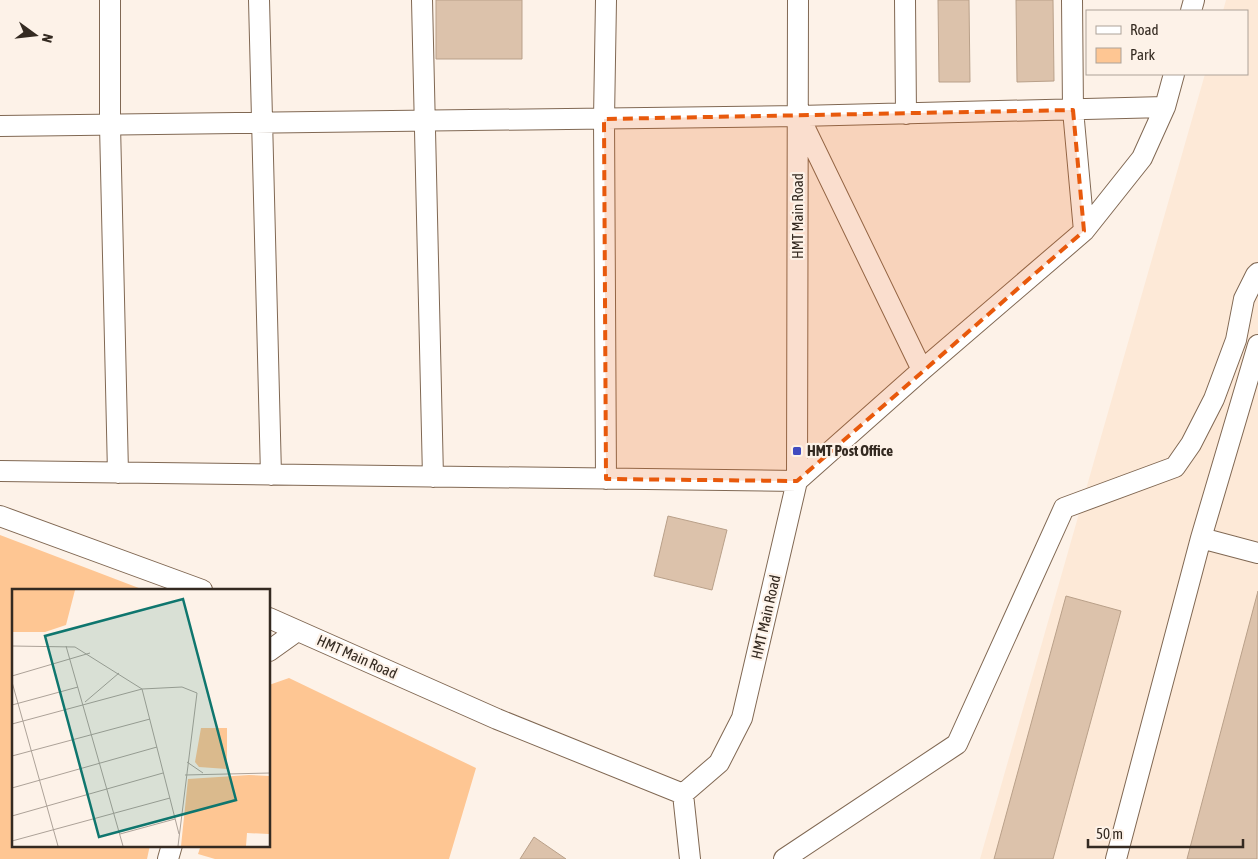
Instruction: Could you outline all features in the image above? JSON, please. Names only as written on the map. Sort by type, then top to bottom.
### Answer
[{"type":"street","points":[[110,0],[110,125],[118,473]]},
{"type":"street","points":[[259,0],[271,474]]},
{"type":"street","points":[[422,0],[433,477]]},
{"type":"street","points":[[606,0],[604,119],[606,479]]},
{"type":"street","name":"HMT Main Road","points":[[270,618],[497,719],[683,794],[719,764],[742,718],[797,481],[798,0]]},
{"type":"street","points":[[905,0],[906,114]]},
{"type":"street","points":[[1072,0],[1073,110],[1084,231]]},
{"type":"street","points":[[0,471],[797,481],[922,370],[1084,231],[1142,158],[1165,107],[1174,75]]},
{"type":"street","points":[[0,126],[799,116],[1165,107]]},
{"type":"street","points":[[799,116],[922,370]]},
{"type":"street","points":[[784,859],[956,744],[1064,508],[1175,467],[1191,444],[1214,399],[1236,340],[1244,299],[1258,274]]},
{"type":"street","points":[[1116,859],[1201,538],[1258,345]]},
{"type":"street","points":[[0,516],[199,589]]},
{"type":"street","points":[[1201,538],[1258,553]]},
{"type":"street","points":[[270,650],[297,630]]},
{"type":"street","points":[[683,794],[690,859]]},
{"type":"street","points":[[168,859],[172,846]]},
{"type":"highlighted area","points":[[1073,110],[1084,231],[797,481],[606,479],[604,119]]},
{"type":"shaded area","points":[[1226,0],[1258,0],[1258,859],[980,859],[1205,75],[1248,75],[1248,10],[1223,10]]},
{"type":"green space","points":[[0,535],[141,589],[12,589],[12,846],[150,846],[147,859],[0,859]]},
{"type":"green space","points":[[289,678],[476,768],[449,859],[215,859],[198,854],[201,846],[270,846],[270,685]]},
{"type":"building","points":[[436,0],[522,0],[522,59],[436,59]]},
{"type":"building","points":[[938,0],[969,0],[970,82],[939,82]]},
{"type":"building","points":[[1016,0],[1053,0],[1054,81],[1017,82]]},
{"type":"building","points":[[668,516],[727,530],[712,590],[654,576]]},
{"type":"building","points":[[1258,591],[1257,859],[1187,859]]},
{"type":"building","points":[[1066,596],[1121,611],[1053,859],[994,859]]},
{"type":"building","points":[[534,837],[566,859],[520,859]]},
{"type":"place","name":"HMT Post Office","points":[[797,451]]}]
